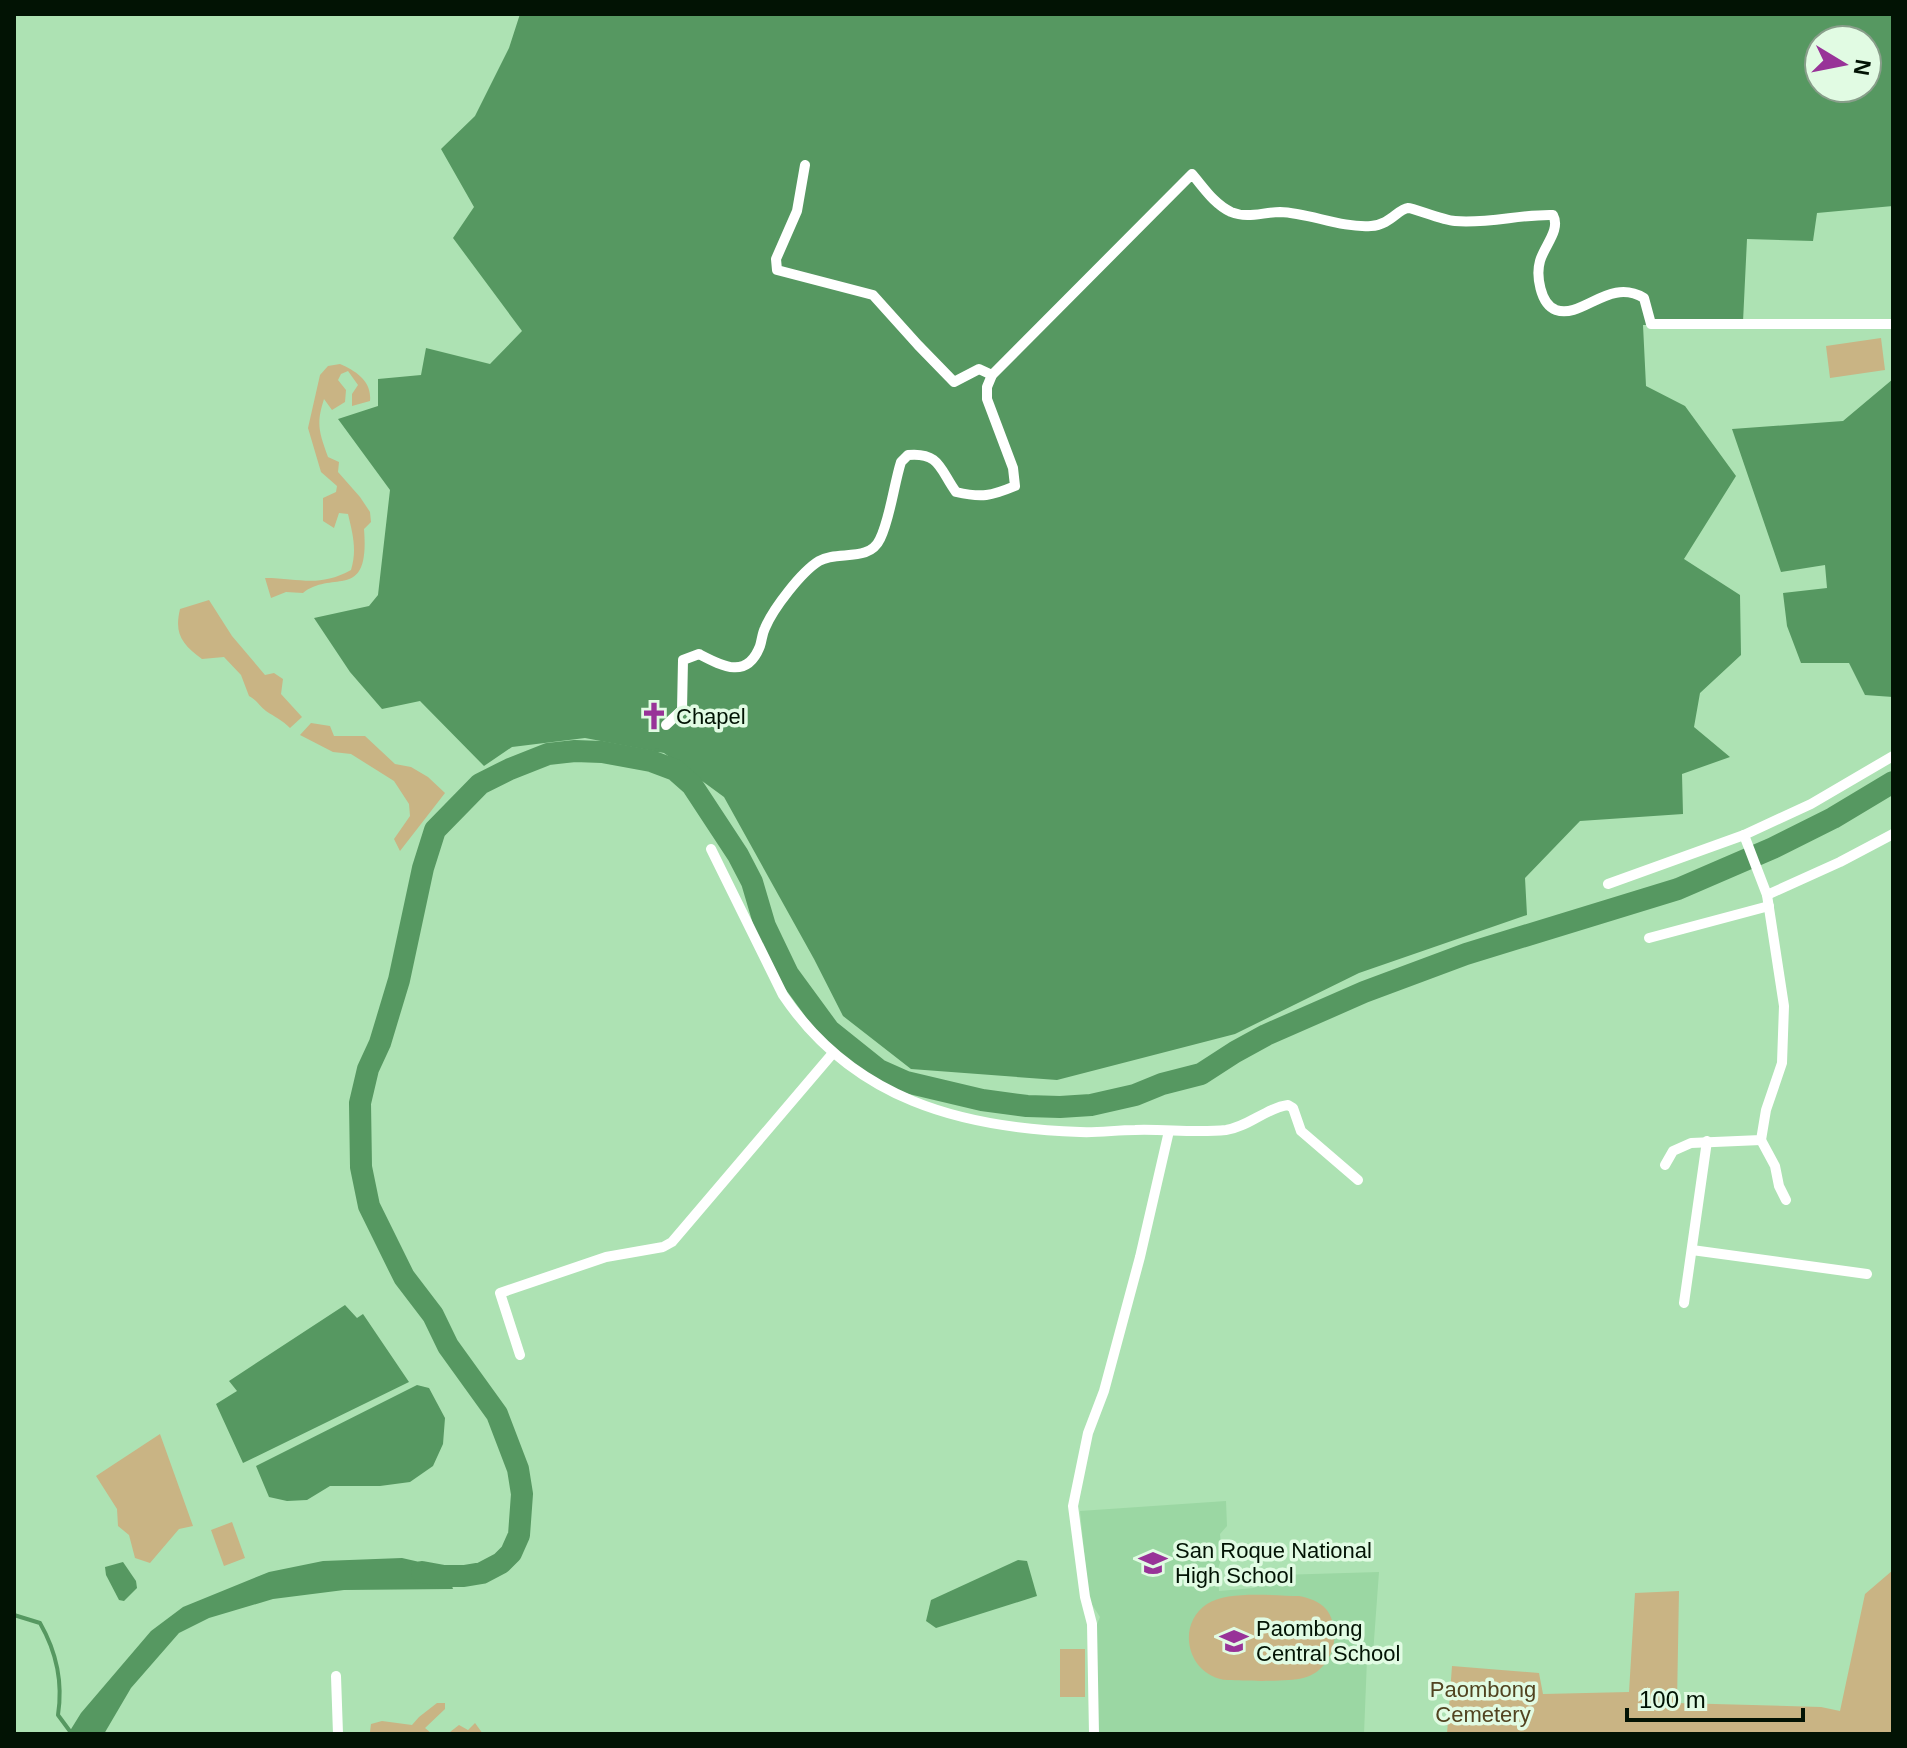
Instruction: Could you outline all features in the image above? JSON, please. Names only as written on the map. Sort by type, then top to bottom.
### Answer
[{"type":"street","points":[[805,165],[797,211],[790,233],[776,259],[776,268],[873,295],[954,382],[973,370],[979,369],[992,375]]},
{"type":"street","points":[[666,725],[682,710],[683,660],[699,654],[723,668],[737,668],[750,661],[759,648],[774,610],[806,572],[821,560],[867,552],[880,541],[901,462],[908,455],[928,455],[936,460],[956,492],[990,496],[1015,486],[1013,468],[987,399],[992,375],[1192,174],[1223,208],[1242,216],[1293,213],[1370,226],[1392,220],[1405,208],[1456,222],[1553,215],[1555,228],[1540,260],[1539,274],[1544,299],[1554,309],[1566,311],[1613,293],[1637,293],[1644,298],[1651,324],[1893,324]]},
{"type":"street","points":[[1608,884],[1744,835],[1811,804],[1893,756]]},
{"type":"street","points":[[1649,938],[1768,901],[1893,834]]},
{"type":"street","points":[[1744,835],[1768,901],[1784,1006],[1782,1063],[1766,1110],[1761,1140],[1775,1166],[1786,1200]]},
{"type":"street","points":[[711,849],[794,1012],[833,1053],[917,1104],[969,1121],[1081,1132],[1230,1129],[1288,1105],[1293,1108],[1301,1131],[1358,1180]]},
{"type":"street","points":[[520,1355],[500,1293],[606,1257],[663,1247],[672,1242],[833,1053]]},
{"type":"street","points":[[1094,1734],[1092,1624],[1085,1597],[1073,1506],[1088,1433],[1104,1391],[1140,1257],[1169,1131]]},
{"type":"street","points":[[1665,1165],[1673,1151],[1691,1143],[1761,1140]]},
{"type":"street","points":[[1684,1303],[1707,1141]]},
{"type":"street","points":[[1692,1250],[1867,1274]]},
{"type":"street","points":[[336,1676],[338,1734]]},
{"type":"shaded area","points":[[520,14],[1893,14],[1893,206],[1817,213],[1813,241],[1747,239],[1743,322],[1643,325],[1646,386],[1685,406],[1736,476],[1684,559],[1740,595],[1741,655],[1700,693],[1694,727],[1730,757],[1682,774],[1683,814],[1580,821],[1525,878],[1527,915],[1359,973],[1235,1034],[1057,1080],[911,1069],[843,1016],[724,797],[664,753],[585,738],[512,747],[484,766],[420,701],[382,709],[350,672],[314,618],[369,606],[378,595],[390,490],[338,419],[378,406],[378,379],[421,375],[426,348],[490,364],[522,331],[453,238],[474,207],[441,149],[475,116],[509,48]]},
{"type":"shaded area","points":[[1893,379],[1893,697],[1865,695],[1849,663],[1801,663],[1787,626],[1783,593],[1827,588],[1825,565],[1781,572],[1732,429],[1843,421]]},
{"type":"shaded area","points":[[345,1305],[357,1318],[363,1314],[409,1382],[243,1463],[216,1404],[237,1391],[229,1381]]},
{"type":"shaded area","points":[[417,1385],[429,1388],[445,1418],[443,1444],[433,1466],[410,1482],[380,1486],[330,1486],[307,1500],[287,1501],[269,1497],[256,1466]]},
{"type":"shaded area","name":"Paombong Central School","points":[[1226,1501],[1227,1526],[1220,1534],[1219,1591],[1254,1588],[1279,1575],[1379,1572],[1373,1654],[1367,1659],[1364,1734],[1097,1734],[1095,1629],[1100,1617],[1089,1600],[1080,1511]]},
{"type":"shaded area","points":[[402,1558],[446,1568],[453,1589],[344,1590],[273,1599],[209,1618],[179,1633],[131,1688],[104,1734],[68,1734],[81,1713],[151,1631],[183,1607],[269,1572],[323,1561]]},
{"type":"shaded area","points":[[1018,1560],[1027,1561],[1037,1596],[936,1628],[926,1621],[931,1600]]},
{"type":"shaded area","points":[[123,1562],[136,1581],[137,1588],[124,1601],[119,1600],[105,1567]]},
{"type":"green space","points":[[1881,338],[1885,370],[1830,378],[1826,346]]},
{"type":"green space","points":[[340,364],[366,382],[370,394],[370,401],[352,406],[352,394],[358,385],[348,371],[341,374],[338,380],[346,390],[345,402],[332,410],[324,399],[320,415],[322,441],[328,457],[339,462],[338,472],[370,512],[371,522],[364,529],[361,567],[347,580],[314,586],[303,593],[286,592],[271,598],[265,578],[309,581],[329,579],[351,570],[354,549],[348,514],[339,513],[334,528],[323,521],[323,498],[336,492],[337,486],[321,472],[308,428],[320,375],[328,366]]},
{"type":"green space","points":[[209,600],[232,636],[265,675],[274,673],[283,679],[281,694],[302,717],[290,728],[249,696],[241,675],[224,657],[202,659],[181,638],[178,625],[180,609]]},
{"type":"green space","points":[[311,723],[330,726],[334,736],[365,736],[395,764],[411,767],[445,793],[400,851],[394,839],[410,816],[409,804],[394,781],[351,754],[333,752],[300,735]]},
{"type":"green space","points":[[160,1434],[193,1526],[179,1529],[150,1563],[135,1558],[129,1535],[118,1526],[117,1509],[96,1476]]},
{"type":"green space","points":[[232,1522],[245,1558],[224,1566],[211,1530]]},
{"type":"green space","name":"Paombong Cemetery","points":[[1893,1570],[1893,1734],[1447,1734],[1452,1666],[1539,1673],[1543,1694],[1629,1692],[1635,1593],[1679,1591],[1677,1703],[1821,1707],[1840,1711],[1865,1594]]},
{"type":"green space","points":[[1239,1595],[1299,1596],[1323,1606],[1334,1629],[1328,1660],[1313,1674],[1287,1680],[1228,1680],[1215,1677],[1196,1661],[1190,1650],[1191,1625],[1207,1604]]},
{"type":"green space","points":[[1060,1649],[1085,1649],[1085,1697],[1060,1697]]},
{"type":"green space","points":[[437,1703],[445,1703],[445,1709],[425,1728],[431,1733],[450,1732],[459,1725],[468,1730],[475,1723],[483,1734],[366,1734],[370,1732],[371,1724],[382,1721],[412,1725]]},
{"type":"waterway","points":[[651,761],[657,750]]},
{"type":"waterway","points":[[422,1572],[464,1576],[482,1573],[501,1563],[511,1553],[519,1535],[522,1494],[518,1469],[497,1414],[448,1346],[433,1315],[404,1277],[369,1206],[361,1167],[360,1103],[368,1069],[380,1043],[399,980],[423,868],[435,830],[480,784],[548,754],[575,751],[602,752],[651,761],[675,770],[692,785],[738,855],[752,882],[765,926],[788,974],[829,1030],[879,1070],[906,1082],[982,1100],[1060,1107],[1091,1105],[1135,1095],[1201,1074],[1266,1035],[1364,992],[1466,954],[1678,889],[1773,848],[1833,818],[1893,782]]},
{"type":"waterway","points":[[14,1615],[40,1623],[46,1634],[59,1679],[58,1715],[72,1734]]},
{"type":"place","name":"Chapel","points":[[654,716]]},
{"type":"place","name":"San Roque National High School","points":[[1153,1563]]},
{"type":"place","name":"Paombong Central School","points":[[1234,1641]]}]
